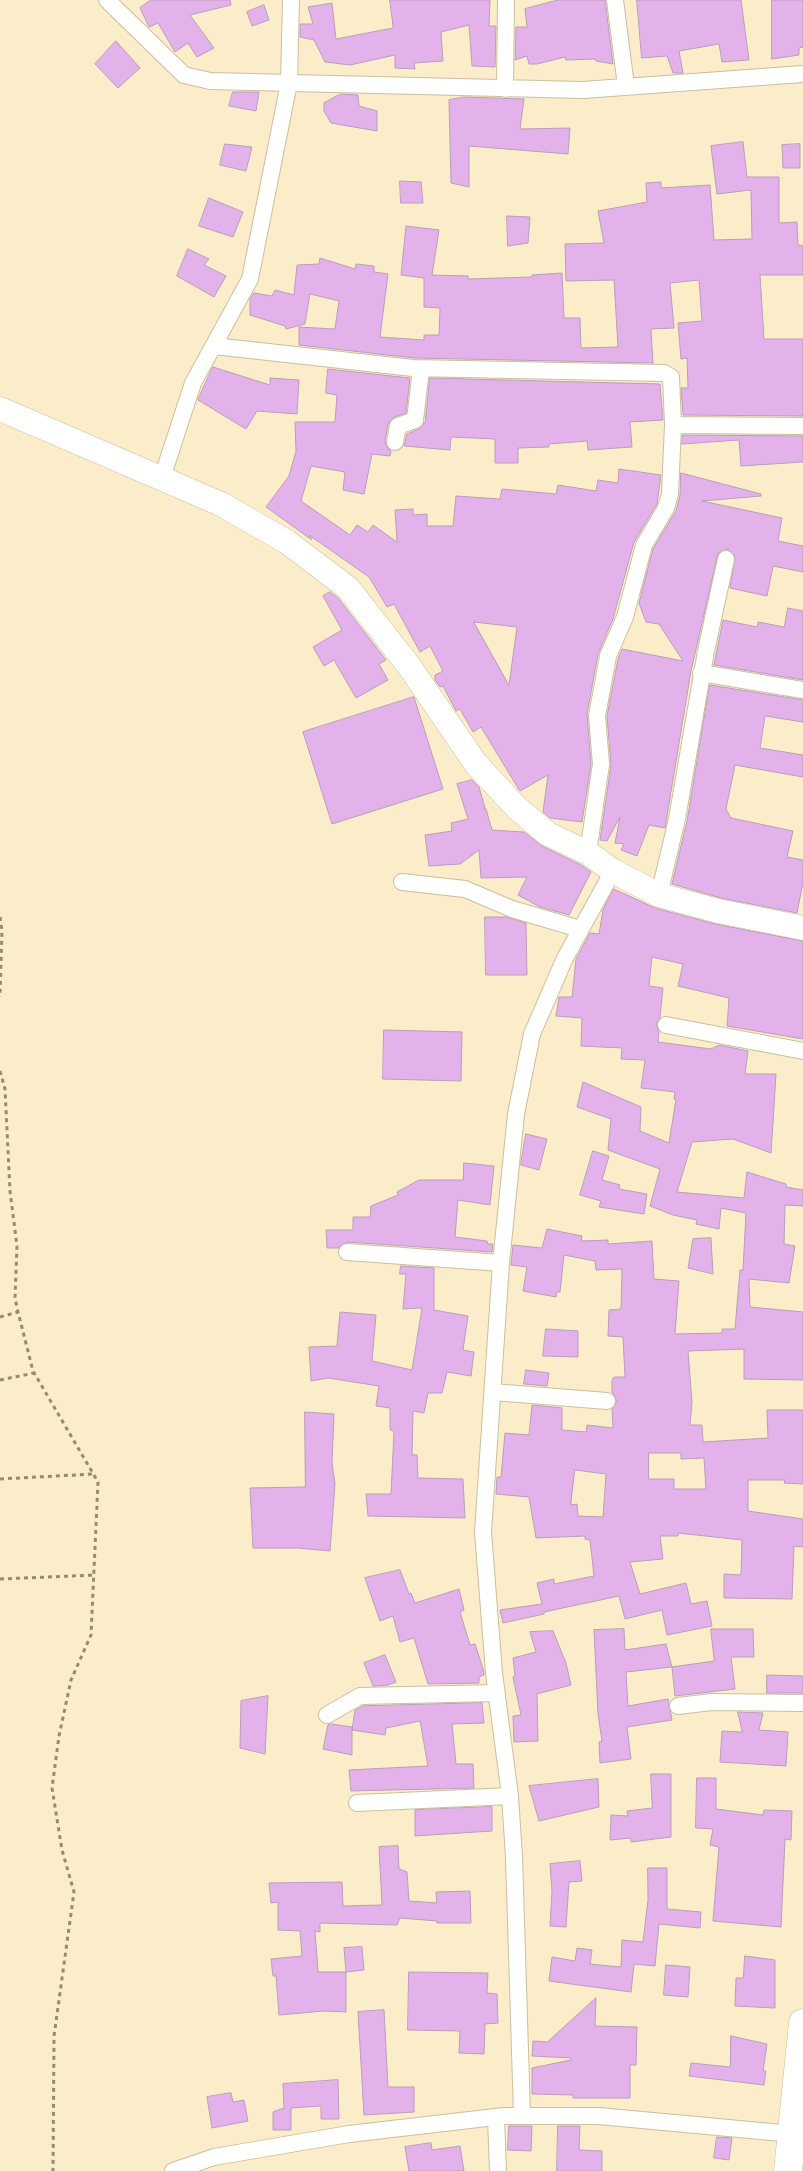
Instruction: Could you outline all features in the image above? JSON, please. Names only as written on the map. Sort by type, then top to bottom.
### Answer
[{"type":"highway","points":[[788,2171],[803,2023]]},
{"type":"street","points":[[107,0],[184,75],[210,81],[583,90],[803,74]]},
{"type":"street","points":[[162,478],[193,384],[250,279],[289,83],[292,0]]},
{"type":"street","points":[[505,89],[506,0]]},
{"type":"street","points":[[615,0],[626,86]]},
{"type":"street","points":[[214,346],[421,368],[664,373],[671,377],[672,436],[668,502],[644,545],[625,617],[608,656],[597,716],[601,764],[588,854]]},
{"type":"street","points":[[395,442],[398,426],[415,420],[421,368]]},
{"type":"street","points":[[0,408],[221,504],[270,533],[348,588],[409,666],[476,764],[518,808],[548,834],[588,854],[612,871],[659,895],[727,913],[803,928]]},
{"type":"street","points":[[672,436],[803,426]]},
{"type":"street","points":[[659,895],[682,795],[701,673],[726,559]]},
{"type":"street","points":[[701,673],[803,690]]},
{"type":"street","points":[[522,2115],[514,1857],[510,1796],[496,1693],[482,1532],[501,1263],[516,1114],[532,1034],[580,929],[612,871]]},
{"type":"street","points":[[402,882],[465,889],[512,909],[580,929]]},
{"type":"street","points":[[666,1025],[803,1051]]},
{"type":"street","points":[[348,1252],[501,1263]]},
{"type":"street","points":[[493,1392],[607,1401]]},
{"type":"street","points":[[327,1715],[360,1696],[496,1693]]},
{"type":"street","points":[[678,1706],[711,1702],[803,1703]]},
{"type":"street","points":[[358,1803],[510,1796]]},
{"type":"street","points":[[496,2116],[498,2171]]},
{"type":"street","points":[[173,2171],[224,2155],[349,2134],[496,2116],[599,2116],[793,2134]]},
{"type":"path","points":[[0,917],[2,931],[0,997]]},
{"type":"path","points":[[0,1070],[5,1089],[10,1191],[17,1246],[15,1298],[18,1312],[34,1373],[98,1482],[91,1635],[71,1680],[52,1788],[62,1850],[74,1892],[54,2036],[53,2171]]},
{"type":"path","points":[[0,1318],[18,1312]]},
{"type":"path","points":[[0,1380],[34,1373]]},
{"type":"path","points":[[0,1479],[93,1474]]},
{"type":"path","points":[[0,1579],[94,1575]]},
{"type":"building","points":[[151,0],[230,0],[231,5],[190,15],[214,48],[197,57],[188,43],[175,52],[158,23],[149,27],[140,8]]},
{"type":"building","points":[[390,0],[490,0],[489,26],[496,26],[495,67],[472,66],[469,25],[441,32],[443,61],[414,63],[415,69],[395,68],[395,55],[350,65],[325,62],[314,40],[300,37],[300,24],[313,24],[308,7],[332,3],[336,39],[393,28]]},
{"type":"building","points":[[558,0],[605,0],[613,64],[596,61],[595,59],[566,60],[565,57],[537,64],[529,64],[527,56],[515,60],[516,27],[527,27],[525,9]]},
{"type":"building","points":[[637,0],[741,0],[749,60],[722,62],[719,44],[679,51],[683,73],[673,73],[667,56],[642,58]]},
{"type":"building","points":[[772,0],[803,0],[803,47],[799,48],[799,55],[772,59]]},
{"type":"building","points":[[264,5],[269,20],[252,26],[247,12]]},
{"type":"building","points":[[116,41],[140,68],[118,88],[95,64]]},
{"type":"building","points":[[233,92],[259,92],[256,111],[229,106]]},
{"type":"building","points":[[341,94],[358,95],[359,106],[377,111],[377,131],[331,123],[324,111],[324,103]]},
{"type":"building","points":[[464,97],[524,99],[520,129],[570,128],[568,154],[469,146],[469,187],[451,183],[449,100]]},
{"type":"building","points":[[743,142],[747,177],[779,177],[779,223],[797,222],[798,245],[803,246],[803,275],[760,275],[764,339],[803,339],[803,416],[683,415],[681,388],[688,388],[687,358],[681,359],[678,323],[702,321],[699,280],[670,283],[674,328],[651,329],[653,363],[414,358],[299,345],[299,327],[335,329],[339,301],[310,294],[305,324],[286,329],[285,326],[250,315],[250,299],[254,293],[272,296],[275,290],[294,295],[297,265],[319,264],[320,258],[355,269],[356,264],[374,266],[374,272],[388,274],[380,337],[424,340],[424,335],[439,335],[440,308],[424,307],[424,278],[401,275],[406,226],[439,230],[432,275],[468,276],[468,279],[532,277],[532,275],[562,273],[564,318],[580,318],[581,348],[618,347],[614,280],[566,281],[565,244],[604,243],[598,211],[647,202],[646,183],[661,182],[661,188],[710,185],[714,240],[752,239],[751,190],[717,194],[711,146]]},
{"type":"building","points":[[225,144],[252,147],[246,171],[220,165]]},
{"type":"building","points":[[800,144],[800,168],[783,168],[782,145]]},
{"type":"building","points":[[400,181],[421,182],[423,203],[401,203]]},
{"type":"building","points":[[209,198],[243,212],[233,237],[199,226]]},
{"type":"building","points":[[507,216],[530,217],[528,243],[508,246]]},
{"type":"building","points":[[188,249],[209,259],[204,265],[226,276],[214,297],[177,276]]},
{"type":"building","points":[[213,367],[270,385],[270,378],[299,380],[297,414],[257,411],[246,429],[198,400]]},
{"type":"building","points":[[328,369],[410,378],[406,413],[394,417],[388,424],[385,441],[386,446],[391,451],[390,456],[372,454],[364,494],[343,490],[345,472],[311,466],[301,501],[350,535],[357,525],[368,532],[373,525],[397,542],[395,510],[413,509],[413,515],[427,514],[427,526],[453,526],[456,496],[500,499],[502,489],[556,494],[558,485],[596,491],[598,480],[618,483],[619,469],[661,475],[657,504],[634,542],[613,619],[598,654],[587,714],[591,764],[582,822],[550,818],[543,812],[548,775],[520,791],[481,727],[473,732],[460,709],[456,711],[443,686],[440,687],[435,680],[435,675],[443,671],[430,646],[420,652],[394,604],[387,607],[369,577],[266,507],[289,476],[296,451],[295,422],[335,422],[337,395],[326,393]],"holes":[[[474,622],[517,627],[509,685]]]},
{"type":"building","points":[[430,378],[660,384],[663,420],[630,422],[632,447],[588,450],[587,441],[549,444],[549,447],[518,448],[518,463],[495,463],[495,439],[451,437],[450,450],[404,446],[407,434],[419,429],[425,422]]},
{"type":"building","points":[[683,435],[803,436],[803,462],[741,466],[739,440],[682,444]]},
{"type":"building","points":[[681,473],[761,494],[761,496],[702,501],[782,518],[778,541],[803,546],[803,572],[773,566],[767,596],[730,588],[735,556],[728,549],[718,553],[691,671],[665,828],[649,825],[637,856],[621,850],[624,844],[615,843],[620,817],[607,841],[600,840],[611,765],[607,716],[618,659],[622,649],[683,661],[659,624],[646,622],[639,603],[653,549],[676,511],[680,495]]},
{"type":"building","points":[[330,592],[338,598],[386,660],[379,664],[388,680],[356,698],[334,660],[324,666],[313,647],[342,630],[323,596]]},
{"type":"building","points":[[788,608],[803,611],[803,680],[714,665],[723,620],[757,627],[758,622],[784,627]]},
{"type":"building","points":[[710,685],[803,700],[803,722],[765,716],[760,748],[803,755],[803,777],[735,765],[726,809],[731,818],[793,831],[787,857],[803,860],[803,882],[797,913],[721,898],[672,884],[687,821]]},
{"type":"building","points":[[414,697],[443,789],[332,824],[303,732]]},
{"type":"building","points":[[472,780],[479,787],[485,808],[483,808],[486,809],[492,830],[524,832],[542,846],[591,872],[569,915],[540,907],[518,895],[527,877],[481,878],[479,850],[460,864],[429,866],[425,835],[452,831],[451,823],[468,819],[457,784]]},
{"type":"building","points":[[614,889],[655,908],[715,924],[803,941],[803,1039],[727,1026],[729,998],[678,986],[683,964],[652,957],[649,986],[663,988],[660,1017],[656,1024],[659,1032],[658,1042],[711,1049],[719,1045],[748,1051],[745,1074],[776,1074],[771,1153],[733,1139],[692,1142],[677,1192],[744,1198],[747,1172],[786,1184],[786,1187],[803,1190],[803,1206],[785,1205],[784,1244],[795,1246],[789,1283],[749,1279],[750,1307],[803,1312],[803,1380],[744,1379],[744,1349],[688,1351],[692,1402],[690,1425],[702,1425],[703,1442],[768,1438],[767,1410],[803,1410],[803,1484],[784,1483],[785,1480],[748,1480],[748,1511],[803,1519],[803,1547],[794,1546],[792,1599],[724,1598],[724,1574],[741,1575],[742,1540],[678,1533],[678,1536],[660,1536],[663,1559],[630,1562],[640,1594],[686,1583],[691,1604],[707,1601],[712,1626],[667,1635],[662,1610],[625,1619],[619,1596],[503,1623],[500,1610],[542,1604],[537,1583],[554,1579],[554,1584],[594,1576],[590,1540],[585,1539],[585,1536],[536,1538],[529,1497],[496,1494],[497,1477],[501,1477],[505,1433],[529,1435],[532,1405],[562,1408],[562,1430],[586,1432],[587,1425],[613,1428],[612,1409],[617,1401],[612,1392],[612,1380],[614,1377],[625,1377],[623,1337],[608,1336],[609,1310],[621,1309],[622,1269],[596,1270],[595,1261],[564,1255],[560,1292],[557,1292],[556,1297],[523,1291],[527,1267],[511,1265],[513,1245],[542,1248],[547,1229],[582,1236],[581,1241],[608,1240],[608,1244],[652,1241],[654,1279],[679,1281],[675,1334],[722,1333],[722,1329],[735,1329],[740,1270],[743,1270],[746,1213],[721,1208],[719,1229],[696,1224],[697,1220],[673,1215],[650,1206],[660,1169],[608,1150],[611,1119],[577,1107],[583,1082],[641,1107],[640,1131],[669,1143],[676,1099],[674,1099],[675,1092],[641,1088],[645,1060],[621,1059],[622,1048],[581,1046],[582,1018],[556,1016],[559,997],[572,997],[576,959],[590,933],[599,934],[603,910]],"holes":[[[649,1453],[681,1453],[681,1459],[704,1458],[706,1489],[674,1489],[674,1479],[649,1479]],[[575,1470],[606,1474],[603,1517],[578,1516],[577,1504],[571,1505]]]},
{"type":"building","points":[[485,917],[506,917],[526,923],[527,975],[486,975]]},
{"type":"building","points":[[384,1030],[462,1032],[461,1081],[383,1079]]},
{"type":"building","points":[[526,1134],[547,1139],[539,1170],[521,1165]]},
{"type":"building","points":[[593,1151],[609,1156],[602,1180],[620,1185],[619,1189],[647,1194],[644,1214],[599,1207],[601,1201],[580,1195]]},
{"type":"building","points":[[464,1163],[494,1166],[490,1205],[458,1200],[455,1237],[487,1241],[488,1244],[493,1244],[492,1252],[348,1242],[338,1248],[327,1248],[326,1230],[353,1230],[353,1217],[370,1217],[371,1206],[398,1195],[397,1192],[419,1180],[463,1180]]},
{"type":"building","points":[[711,1238],[713,1274],[688,1268],[693,1239]]},
{"type":"building","points":[[401,1266],[434,1268],[434,1310],[468,1316],[463,1350],[474,1352],[471,1376],[447,1372],[442,1393],[428,1393],[424,1413],[413,1411],[412,1455],[417,1455],[418,1478],[463,1479],[465,1518],[368,1516],[366,1494],[391,1494],[394,1431],[390,1430],[390,1408],[376,1406],[379,1386],[328,1378],[311,1381],[309,1347],[337,1346],[340,1312],[376,1315],[372,1361],[412,1370],[422,1308],[403,1309],[406,1274],[400,1274]]},
{"type":"building","points":[[546,1329],[578,1331],[578,1357],[543,1356]]},
{"type":"building","points":[[526,1370],[549,1373],[547,1386],[524,1384]]},
{"type":"building","points":[[305,1412],[334,1414],[332,1463],[335,1484],[330,1551],[298,1548],[253,1548],[250,1488],[305,1487]]},
{"type":"building","points":[[400,1570],[409,1594],[411,1593],[415,1603],[459,1589],[464,1610],[460,1612],[470,1645],[475,1644],[484,1672],[484,1675],[479,1677],[479,1683],[428,1684],[414,1638],[400,1642],[393,1616],[380,1621],[365,1578]]},
{"type":"building","points":[[624,1629],[625,1650],[666,1644],[672,1667],[626,1672],[628,1706],[668,1699],[672,1720],[627,1727],[631,1759],[600,1763],[599,1742],[602,1741],[598,1714],[594,1630]]},
{"type":"building","points":[[711,1629],[753,1629],[754,1657],[731,1657],[735,1689],[675,1696],[672,1667],[714,1661]]},
{"type":"building","points":[[553,1631],[566,1663],[571,1685],[537,1694],[538,1741],[514,1742],[513,1716],[521,1715],[513,1677],[515,1676],[513,1658],[536,1652],[530,1632]]},
{"type":"building","points":[[385,1655],[396,1682],[388,1685],[373,1686],[364,1663]]},
{"type":"building","points":[[767,1675],[803,1676],[803,1693],[767,1693]]},
{"type":"building","points":[[268,1696],[265,1754],[240,1748],[241,1701]]},
{"type":"building","points":[[482,1703],[484,1723],[452,1724],[456,1764],[473,1764],[474,1788],[351,1791],[349,1770],[428,1766],[420,1721],[386,1728],[385,1735],[352,1730],[355,1710],[363,1706]]},
{"type":"building","points":[[738,1712],[763,1713],[759,1730],[788,1732],[786,1766],[720,1762],[722,1731],[742,1732]]},
{"type":"building","points":[[328,1725],[352,1727],[352,1755],[323,1749]]},
{"type":"building","points":[[651,1774],[671,1774],[671,1837],[631,1842],[631,1838],[610,1840],[611,1815],[628,1816],[627,1811],[652,1808]]},
{"type":"building","points":[[697,1778],[716,1778],[716,1809],[763,1815],[764,1810],[792,1811],[791,1840],[785,1839],[781,1927],[713,1921],[719,1847],[710,1845],[713,1829],[696,1828]]},
{"type":"building","points":[[598,1779],[599,1807],[539,1821],[529,1786]]},
{"type":"building","points":[[492,1807],[492,1831],[415,1836],[415,1810]]},
{"type":"building","points":[[398,1846],[399,1869],[407,1872],[409,1901],[437,1903],[436,1892],[470,1891],[471,1923],[437,1923],[437,1921],[400,1918],[397,1925],[320,1923],[320,1932],[315,1931],[318,1972],[346,1972],[346,2012],[324,2011],[279,2015],[276,1976],[273,1976],[271,1959],[302,1956],[300,1931],[278,1930],[278,1902],[271,1903],[269,1883],[342,1882],[343,1906],[381,1905],[379,1847]]},
{"type":"building","points":[[580,1861],[582,1881],[569,1882],[566,1927],[550,1926],[552,1891],[550,1864]]},
{"type":"building","points":[[648,1868],[667,1868],[667,1909],[701,1912],[700,1928],[659,1924],[655,1966],[634,1964],[631,1992],[549,1981],[552,1957],[575,1961],[577,1948],[592,1950],[590,1964],[621,1967],[622,1940],[643,1942],[648,1900]]},
{"type":"building","points":[[362,1947],[364,1970],[346,1972],[344,1948]]},
{"type":"building","points":[[745,1956],[775,1960],[775,2008],[735,2006],[736,1978],[743,1978]]},
{"type":"building","points":[[666,1965],[690,1967],[688,1997],[664,1995]]},
{"type":"building","points":[[409,1972],[488,1973],[487,1993],[497,1994],[498,2023],[485,2024],[484,2054],[459,2053],[460,2031],[408,2030]]},
{"type":"building","points":[[596,1998],[595,2026],[637,2027],[636,2065],[630,2065],[630,2098],[573,2098],[573,2095],[532,2094],[532,2068],[571,2060],[571,2058],[532,2056],[533,2041],[547,2042]]},
{"type":"building","points":[[384,2010],[388,2087],[414,2087],[414,2112],[364,2115],[358,2012]]},
{"type":"building","points":[[731,2036],[767,2044],[763,2071],[766,2071],[764,2085],[689,2076],[691,2063],[730,2067]]},
{"type":"building","points":[[338,2080],[339,2119],[321,2119],[321,2106],[291,2108],[291,2130],[273,2130],[273,2112],[284,2108],[283,2084]]},
{"type":"building","points":[[231,2093],[233,2102],[244,2100],[248,2121],[212,2128],[207,2097]]},
{"type":"building","points":[[509,2126],[532,2126],[531,2151],[508,2150]]},
{"type":"building","points":[[558,2126],[580,2126],[579,2150],[602,2151],[602,2171],[557,2171]]},
{"type":"building","points":[[717,2137],[732,2138],[729,2160],[714,2158]]},
{"type":"building","points":[[431,2143],[432,2150],[460,2146],[464,2171],[409,2171],[405,2147]]}]
